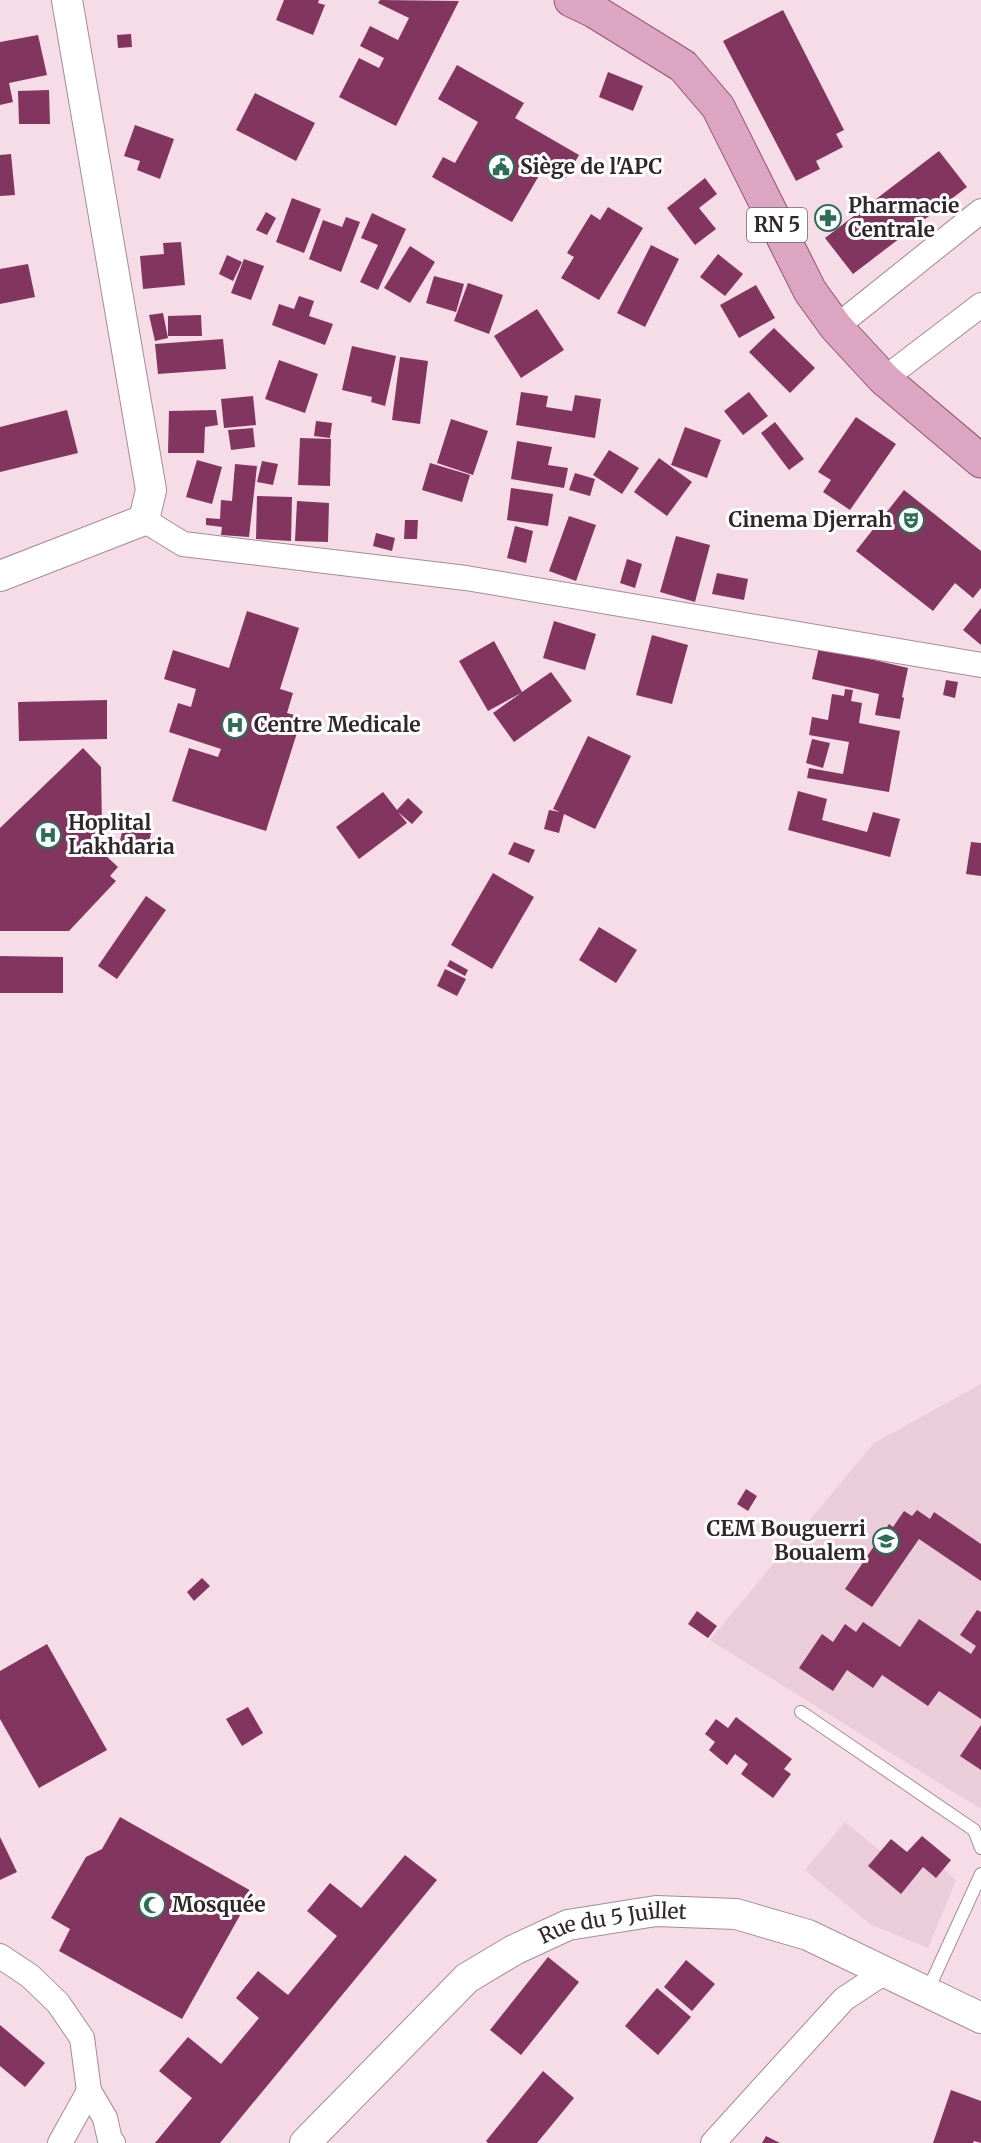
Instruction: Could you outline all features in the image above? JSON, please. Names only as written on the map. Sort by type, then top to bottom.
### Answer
[{"type":"main road","name":"RN 5","points":[[571,0],[594,11],[683,66],[718,107],[810,291],[836,327],[884,379],[981,460]]},
{"type":"street","points":[[67,0],[151,490],[144,520]]},
{"type":"street","points":[[836,327],[981,211]]},
{"type":"street","points":[[884,379],[981,305]]},
{"type":"street","points":[[0,576],[144,520]]},
{"type":"street","points":[[144,520],[183,544],[466,578],[981,665]]},
{"type":"street","name":"Rue du 5 Juillet","points":[[305,2143],[468,1978],[514,1950],[568,1925],[656,1911],[736,1914],[808,1935],[981,2018]]},
{"type":"street","points":[[0,1956],[30,1976],[58,2003],[82,2038],[89,2091],[105,2118],[110,2140],[113,2143]]},
{"type":"street","points":[[713,2143],[800,2044],[844,1999],[885,1972]]},
{"type":"street","points":[[60,2143],[89,2091]]},
{"type":"lane","points":[[801,1712],[974,1830],[981,1848]]},
{"type":"lane","points":[[927,1993],[981,1874]]},
{"type":"shaded area","name":"CEM Bouguerri Boualem","points":[[981,1384],[981,1809],[710,1640],[874,1443]]},
{"type":"shaded area","points":[[845,1822],[907,1873],[924,1853],[956,1880],[928,1948],[870,1924],[805,1870]]},
{"type":"building","points":[[284,0],[319,0],[318,3],[325,5],[313,35],[276,20]]},
{"type":"building","points":[[380,0],[459,1],[396,126],[339,97],[359,58],[379,68],[384,58],[360,46],[370,26],[398,40],[409,18],[378,3]]},
{"type":"building","points":[[783,10],[844,130],[836,134],[843,147],[816,161],[820,169],[796,181],[723,41]]},
{"type":"building","points":[[131,34],[132,47],[118,48],[117,35]]},
{"type":"building","points":[[38,35],[47,75],[9,83],[13,102],[0,105],[0,42]]},
{"type":"building","points":[[457,65],[524,103],[515,118],[579,155],[565,179],[544,167],[512,222],[432,177],[443,157],[455,163],[478,122],[438,99]]},
{"type":"building","points":[[608,72],[643,86],[633,111],[599,97]]},
{"type":"building","points":[[49,90],[50,124],[19,124],[18,91]]},
{"type":"building","points":[[255,93],[315,123],[296,161],[236,130]]},
{"type":"building","points":[[135,125],[174,139],[160,179],[137,170],[140,161],[124,156]]},
{"type":"building","points":[[939,151],[967,187],[853,274],[825,238]]},
{"type":"building","points":[[11,154],[15,195],[0,196],[0,155]]},
{"type":"building","points":[[705,178],[717,194],[699,208],[716,229],[695,245],[667,208]]},
{"type":"building","points":[[292,198],[321,209],[304,253],[276,242]]},
{"type":"building","points":[[608,207],[643,228],[599,300],[561,278],[574,257],[567,253],[591,214],[600,220]]},
{"type":"building","points":[[266,212],[276,218],[267,235],[256,230]]},
{"type":"building","points":[[372,213],[406,229],[378,290],[360,282],[378,245],[361,238]]},
{"type":"building","points":[[346,217],[360,222],[341,272],[309,259],[323,220],[342,227]]},
{"type":"building","points":[[181,242],[185,285],[143,289],[140,256],[164,254],[163,243]]},
{"type":"building","points":[[651,245],[679,259],[645,327],[617,313]]},
{"type":"building","points":[[410,246],[435,262],[410,303],[384,288]]},
{"type":"building","points":[[718,254],[743,274],[725,296],[700,277]]},
{"type":"building","points":[[227,255],[242,262],[233,281],[219,274]]},
{"type":"building","points":[[244,259],[264,266],[251,300],[231,293]]},
{"type":"building","points":[[28,264],[35,297],[0,304],[0,269]]},
{"type":"building","points":[[434,276],[464,284],[456,312],[426,303]]},
{"type":"building","points":[[468,283],[503,295],[489,334],[454,321]]},
{"type":"building","points":[[756,285],[775,318],[739,338],[720,305]]},
{"type":"building","points":[[299,296],[314,301],[309,316],[333,324],[325,345],[272,325],[279,304],[294,309]]},
{"type":"building","points":[[537,309],[564,350],[521,378],[494,336]]},
{"type":"building","points":[[163,313],[168,338],[155,341],[149,315]]},
{"type":"building","points":[[201,315],[202,336],[168,336],[168,316]]},
{"type":"building","points":[[774,328],[815,368],[790,393],[749,352]]},
{"type":"building","points":[[223,339],[226,369],[158,374],[155,344]]},
{"type":"building","points":[[352,346],[396,356],[385,406],[371,402],[372,397],[342,390]]},
{"type":"building","points":[[400,357],[428,361],[420,424],[392,420]]},
{"type":"building","points":[[279,360],[318,374],[305,413],[265,399]]},
{"type":"building","points":[[521,392],[548,396],[546,407],[572,411],[575,395],[601,399],[595,438],[516,425]]},
{"type":"building","points":[[749,392],[768,416],[743,435],[724,411]]},
{"type":"building","points":[[253,396],[256,425],[224,428],[221,399]]},
{"type":"building","points":[[67,410],[78,453],[0,472],[0,427]]},
{"type":"building","points":[[216,410],[218,425],[205,427],[204,453],[168,453],[169,411]]},
{"type":"building","points":[[856,417],[896,444],[850,510],[823,492],[831,480],[818,472]]},
{"type":"building","points":[[451,419],[488,431],[473,475],[437,463]]},
{"type":"building","points":[[316,421],[332,423],[330,438],[314,436]]},
{"type":"building","points":[[775,422],[804,459],[789,470],[761,433]]},
{"type":"building","points":[[685,427],[721,440],[707,478],[671,465]]},
{"type":"building","points":[[253,428],[255,447],[231,450],[228,430]]},
{"type":"building","points":[[300,438],[331,439],[330,486],[298,485]]},
{"type":"building","points":[[517,441],[552,447],[548,465],[568,468],[564,488],[511,479]]},
{"type":"building","points":[[609,450],[639,468],[622,494],[593,475]]},
{"type":"building","points":[[659,458],[692,482],[667,516],[634,492]]},
{"type":"building","points":[[197,460],[222,467],[212,504],[186,497]]},
{"type":"building","points":[[262,461],[278,464],[273,485],[257,482]]},
{"type":"building","points":[[430,463],[470,475],[462,502],[422,490]]},
{"type":"building","points":[[235,464],[257,466],[249,537],[221,535],[222,527],[206,525],[206,518],[220,519],[221,500],[232,501]]},
{"type":"building","points":[[575,473],[595,479],[590,496],[569,490]]},
{"type":"building","points":[[511,488],[553,494],[548,526],[507,520]]},
{"type":"building","name":"Cinema Djerrah","points":[[904,490],[981,551],[981,588],[973,598],[955,583],[933,611],[856,551]]},
{"type":"building","points":[[257,496],[292,497],[291,541],[256,539]]},
{"type":"building","points":[[297,501],[329,503],[328,542],[295,541]]},
{"type":"building","points":[[569,516],[596,525],[576,581],[549,571]]},
{"type":"building","points":[[405,520],[418,520],[417,539],[404,539]]},
{"type":"building","points":[[515,526],[533,531],[526,563],[507,558]]},
{"type":"building","points":[[376,533],[395,538],[392,551],[373,546]]},
{"type":"building","points":[[676,536],[710,545],[695,602],[660,592]]},
{"type":"building","points":[[627,559],[642,564],[635,588],[620,583]]},
{"type":"building","points":[[717,573],[748,579],[744,600],[712,594]]},
{"type":"building","points":[[981,608],[981,645],[963,630]]},
{"type":"building","name":"Centre Medicale","points":[[247,611],[299,628],[280,689],[293,693],[287,713],[302,717],[266,831],[172,801],[189,748],[218,757],[221,749],[169,732],[178,703],[191,707],[196,689],[164,679],[173,650],[229,668]]},
{"type":"building","points":[[554,621],[596,634],[585,670],[543,658]]},
{"type":"building","points":[[652,635],[688,645],[672,704],[636,695]]},
{"type":"building","points":[[494,641],[522,692],[551,672],[572,701],[514,742],[493,713],[521,693],[488,711],[459,661]]},
{"type":"building","points":[[819,647],[908,668],[900,719],[875,715],[879,694],[812,679]]},
{"type":"building","points":[[946,680],[958,682],[955,698],[943,695]]},
{"type":"building","points":[[845,689],[853,690],[851,701],[862,703],[859,723],[900,731],[889,792],[807,778],[809,768],[843,774],[849,742],[809,735],[812,717],[828,720],[832,694],[844,696]]},
{"type":"building","points":[[107,700],[107,739],[19,741],[18,702]]},
{"type":"building","points":[[588,736],[631,756],[595,829],[564,814],[559,833],[544,829],[549,810],[560,812],[553,809]]},
{"type":"building","points":[[812,739],[830,743],[823,768],[806,763]]},
{"type":"building","name":"Hoplital Lakhdaria","points":[[83,748],[101,767],[102,828],[90,841],[118,867],[110,876],[116,881],[69,931],[0,931],[0,828]]},
{"type":"building","points":[[798,791],[827,799],[822,820],[867,832],[873,812],[900,819],[890,857],[788,830]]},
{"type":"building","points":[[383,792],[397,810],[408,798],[423,812],[412,824],[398,812],[407,823],[359,859],[336,827]]},
{"type":"building","points":[[123,828],[151,833],[147,851],[119,845]]},
{"type":"building","points":[[514,842],[535,850],[529,863],[508,854]]},
{"type":"building","points":[[971,842],[981,843],[981,876],[966,874]]},
{"type":"building","points":[[493,873],[534,897],[492,969],[451,945]]},
{"type":"building","points":[[146,896],[166,910],[117,979],[98,966]]},
{"type":"building","points":[[599,927],[637,950],[616,983],[579,960]]},
{"type":"building","points":[[0,956],[63,957],[63,993],[0,993]]},
{"type":"building","points":[[450,960],[468,970],[465,976],[447,966]]},
{"type":"building","points":[[445,969],[466,979],[457,996],[437,986]]},
{"type":"building","points":[[746,1489],[757,1496],[748,1511],[737,1504]]},
{"type":"building","points":[[917,1510],[930,1519],[934,1512],[981,1544],[981,1581],[919,1539],[872,1607],[845,1589],[889,1524],[893,1527],[904,1511],[912,1516]]},
{"type":"building","points":[[202,1578],[210,1586],[194,1601],[187,1592]]},
{"type":"building","points":[[977,1610],[981,1612],[981,1719],[939,1691],[928,1706],[882,1675],[873,1688],[847,1670],[833,1691],[799,1668],[822,1634],[833,1642],[845,1624],[856,1632],[863,1622],[900,1647],[919,1619],[971,1654],[976,1646],[960,1635]]},
{"type":"building","points":[[697,1611],[717,1626],[708,1638],[688,1624]]},
{"type":"building","points":[[47,1644],[107,1750],[39,1788],[0,1719],[0,1671]]},
{"type":"building","points":[[248,1707],[263,1733],[242,1746],[226,1719]]},
{"type":"building","points":[[736,1717],[792,1759],[784,1769],[791,1774],[773,1798],[741,1774],[748,1764],[735,1754],[727,1765],[709,1750],[715,1742],[705,1734],[716,1719],[728,1728]]},
{"type":"building","points":[[981,1725],[981,1770],[960,1756]]},
{"type":"building","name":"Mosquée","points":[[120,1817],[253,1892],[182,2019],[59,1951],[70,1929],[51,1918],[86,1857],[102,1849]]},
{"type":"building","points":[[922,1836],[951,1860],[936,1878],[923,1867],[901,1894],[868,1866],[891,1839],[907,1852]]},
{"type":"building","points":[[0,1837],[17,1872],[0,1880]]},
{"type":"building","points":[[405,1855],[437,1880],[220,2143],[155,2143],[192,2098],[159,2071],[188,2037],[221,2064],[259,2018],[236,1998],[258,1971],[288,1995],[337,1936],[307,1911],[330,1883],[361,1908]]},
{"type":"building","points":[[548,1957],[579,1982],[521,2055],[490,2030]]},
{"type":"building","points":[[686,1960],[715,1984],[692,2011],[664,1987]]},
{"type":"building","points":[[657,1988],[691,2017],[658,2055],[625,2026]]},
{"type":"building","points":[[0,2025],[45,2063],[25,2087],[0,2066]]},
{"type":"building","points":[[543,2071],[574,2098],[537,2143],[488,2143],[486,2141]]},
{"type":"building","points":[[951,2090],[981,2101],[981,2143],[974,2141],[973,2143],[933,2143]]},
{"type":"building","points":[[766,2136],[780,2143],[762,2143]]},
{"type":"place","name":"Siège de l'APC","points":[[501,167]]},
{"type":"place","name":"Pharmacie Centrale","points":[[828,218]]},
{"type":"place","name":"Cinema Djerrah","points":[[911,520]]},
{"type":"place","name":"Centre Medicale","points":[[235,725]]},
{"type":"place","name":"Hoplital Lakhdaria","points":[[48,835]]},
{"type":"place","name":"CEM Bouguerri Boualem","points":[[886,1541]]},
{"type":"place","name":"Mosquée","points":[[152,1905]]}]
